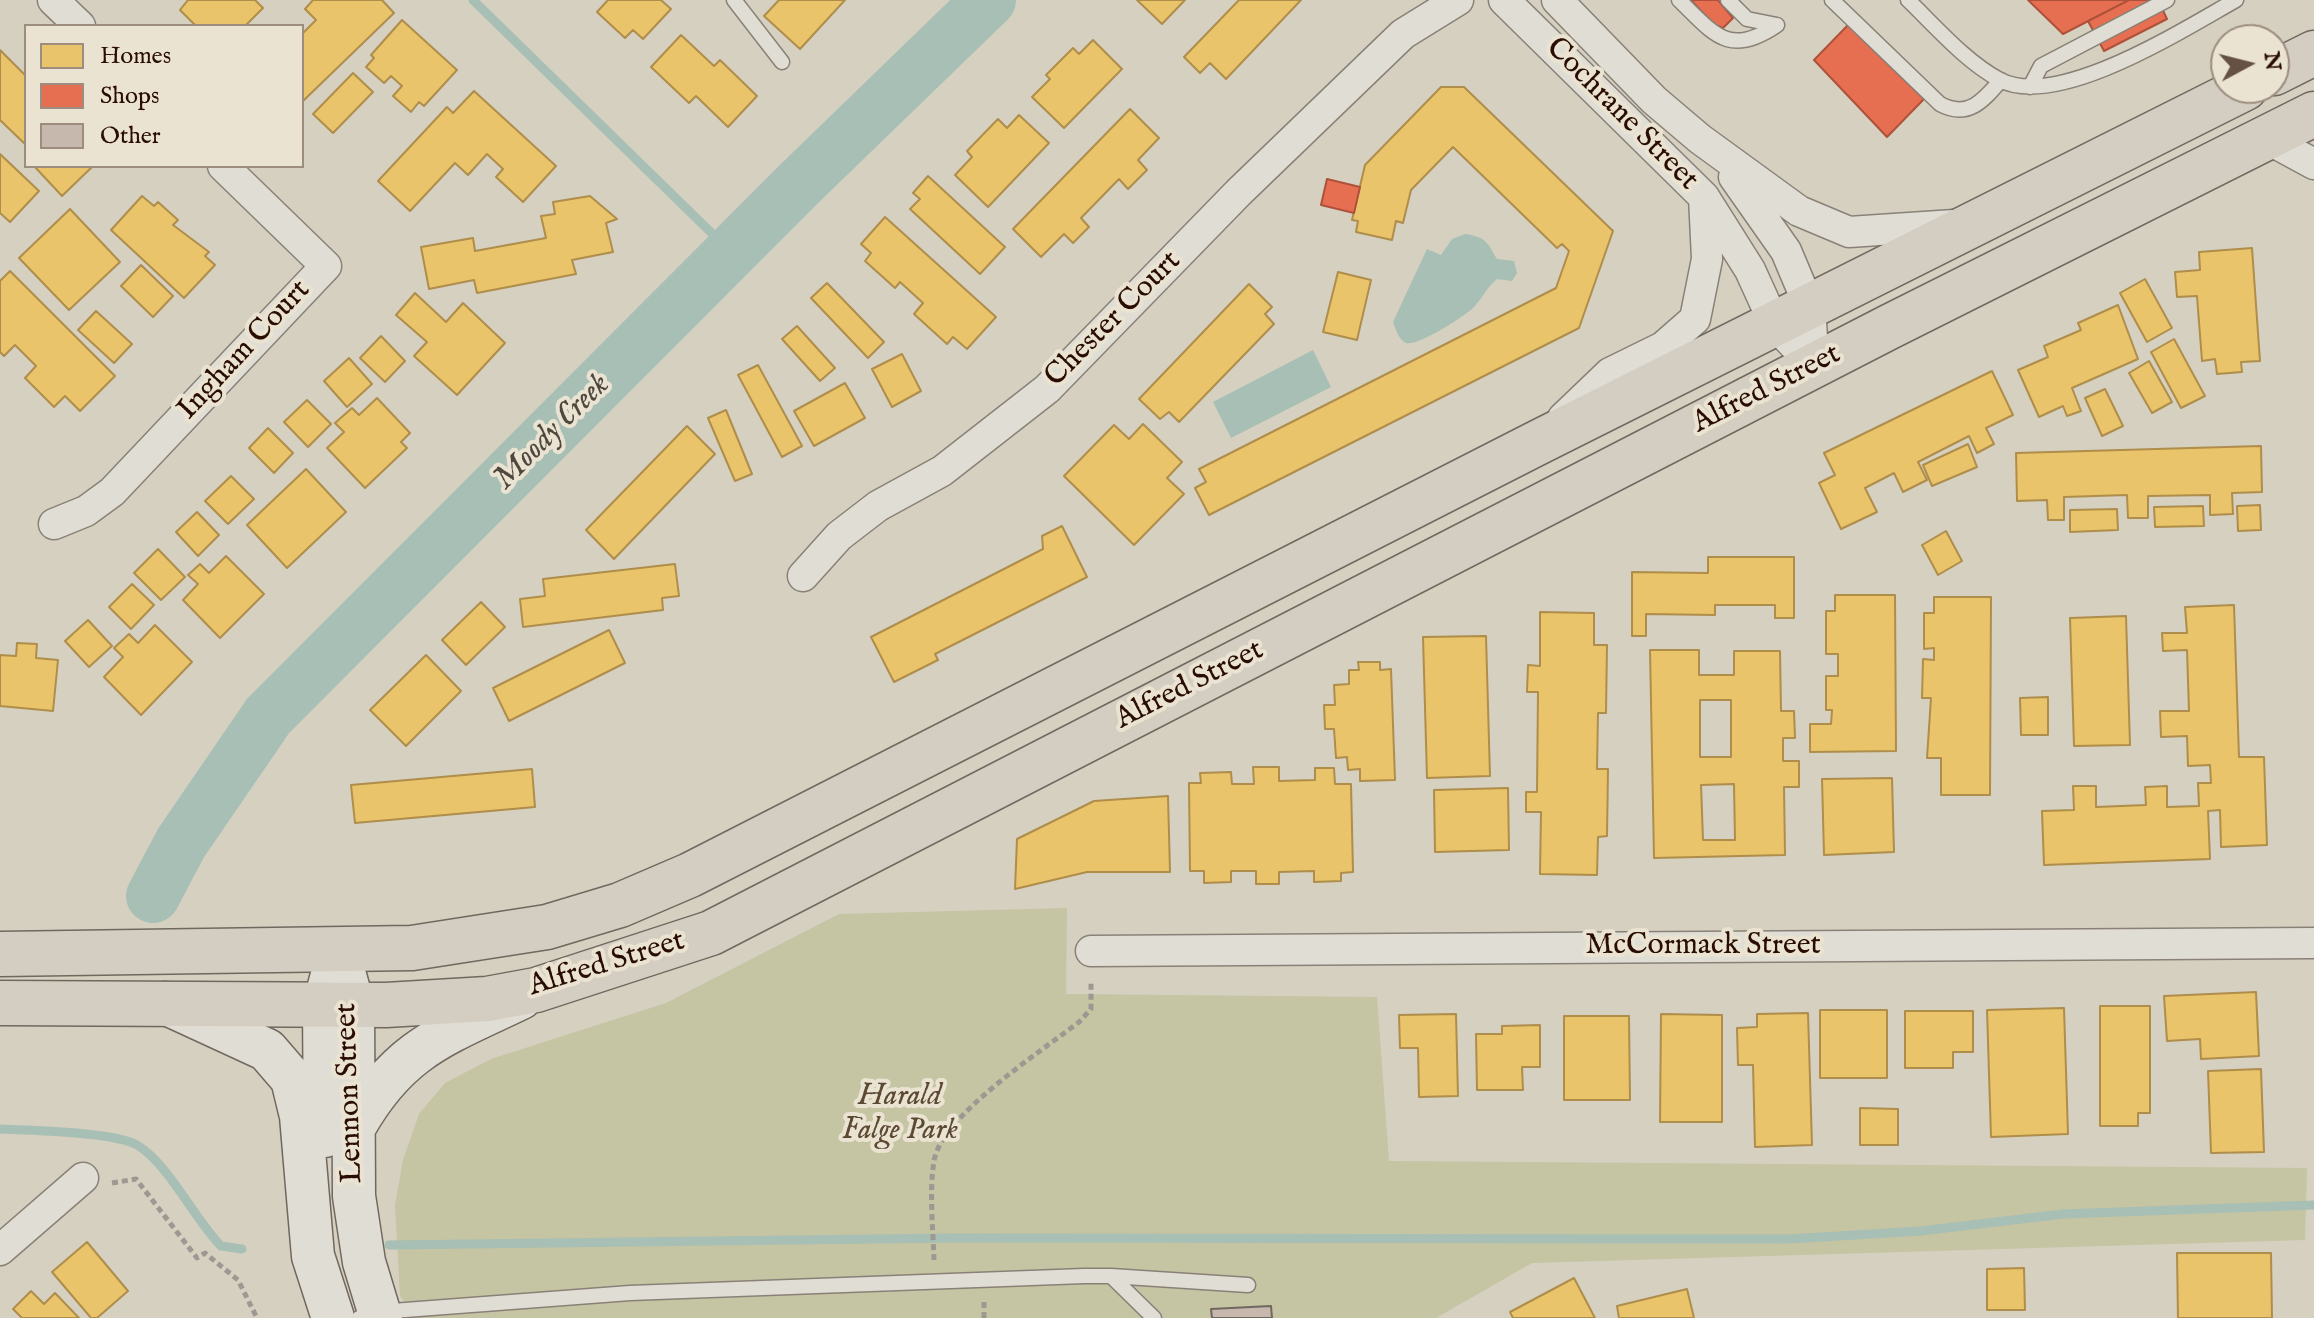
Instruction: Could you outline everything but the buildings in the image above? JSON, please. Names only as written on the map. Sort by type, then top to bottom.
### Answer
[{"type":"main road","points":[[2290,65],[2314,53]]},
{"type":"main road","name":"Alfred Street","points":[[0,954],[412,948],[547,927],[620,905],[676,881],[1539,442],[2213,104]]},
{"type":"main road","name":"Alfred Street","points":[[0,1003],[339,1005],[487,999],[536,990],[711,933],[1814,366],[2314,114]]},
{"type":"street","points":[[53,0],[78,24]]},
{"type":"street","points":[[1403,34],[1420,0]]},
{"type":"street","points":[[1403,34],[1458,0]]},
{"type":"street","name":"Cochrane Street","points":[[1504,0],[1704,197],[1750,270],[1793,317]]},
{"type":"street","name":"Cochrane Street","points":[[1557,0],[1654,100],[1700,139],[1799,211],[1849,232],[1868,234],[1976,223]]},
{"type":"street","name":"Chester Court","points":[[803,576],[849,528],[878,506],[942,471],[1047,389],[1239,192],[1403,34]]},
{"type":"street","points":[[2266,138],[2314,164]]},
{"type":"street","name":"Cochrane Street","points":[[1700,139],[1768,221],[1786,251],[1793,317],[1814,366]]},
{"type":"street","name":"Ingham Court","points":[[54,524],[86,511],[112,492],[326,266],[225,168]]},
{"type":"street","name":"Cochrane Street","points":[[1539,442],[1610,373],[1663,347],[1695,319],[1707,259],[1704,197]]},
{"type":"street","name":"McCormack Street","points":[[1091,951],[2314,943]]},
{"type":"street","name":"Lennon Street","points":[[338,950],[339,1005],[326,1182],[332,1241],[368,1317]]},
{"type":"street","points":[[355,1126],[375,1091],[415,1051],[536,990]]},
{"type":"street","points":[[163,1002],[267,1050],[292,1079],[301,1116],[313,1256],[333,1318]]},
{"type":"street","name":"Lennon Street","points":[[339,1005],[355,1126],[354,1196],[368,1317]]},
{"type":"street","points":[[0,1250],[83,1178]]},
{"type":"lane","points":[[734,0],[782,62]]},
{"type":"lane","points":[[1679,0],[1723,40],[1737,43],[1748,40],[1777,25],[1747,19],[1728,0]]},
{"type":"lane","points":[[1832,0],[1940,104],[1953,111],[1966,111],[1978,105],[2001,80]]},
{"type":"lane","points":[[1908,0],[2001,80],[2030,87],[2064,82],[2091,72],[2214,5],[2236,0]]},
{"type":"lane","points":[[2030,87],[2041,66],[2167,0]]},
{"type":"lane","points":[[368,1317],[660,1291],[1111,1276],[1248,1285]]},
{"type":"lane","points":[[1111,1276],[1154,1318]]},
{"type":"path","points":[[934,1258],[934,1159],[942,1138],[958,1117],[1091,1009],[1091,951]]},
{"type":"path","points":[[83,1178],[103,1189],[117,1180],[136,1179],[197,1258],[205,1253],[238,1280],[257,1318]]},
{"type":"green space","name":"Harald Falge Park","points":[[1067,908],[1066,994],[1377,997],[1389,1161],[2307,1168],[2305,1240],[1532,1263],[1436,1318],[418,1318],[400,1296],[395,1205],[403,1160],[419,1114],[445,1083],[491,1059],[666,1003],[839,914]]},
{"type":"shaded area","points":[[1465,234],[1485,241],[1497,259],[1514,261],[1517,273],[1512,281],[1497,279],[1473,308],[1450,324],[1420,340],[1406,343],[1393,322],[1427,249],[1441,255],[1452,239]]},
{"type":"shaded area","points":[[1313,350],[1331,387],[1231,438],[1213,402]]},
{"type":"waterway","points":[[473,0],[732,253]]},
{"type":"waterway","name":"Moody Creek","points":[[153,896],[181,843],[268,716],[799,184],[989,0]]},
{"type":"waterway","points":[[0,1129],[91,1134],[137,1145],[171,1178],[221,1246],[242,1249]]},
{"type":"waterway","points":[[389,1245],[954,1238],[1789,1239],[1921,1231],[2063,1214],[2314,1205]]}]
